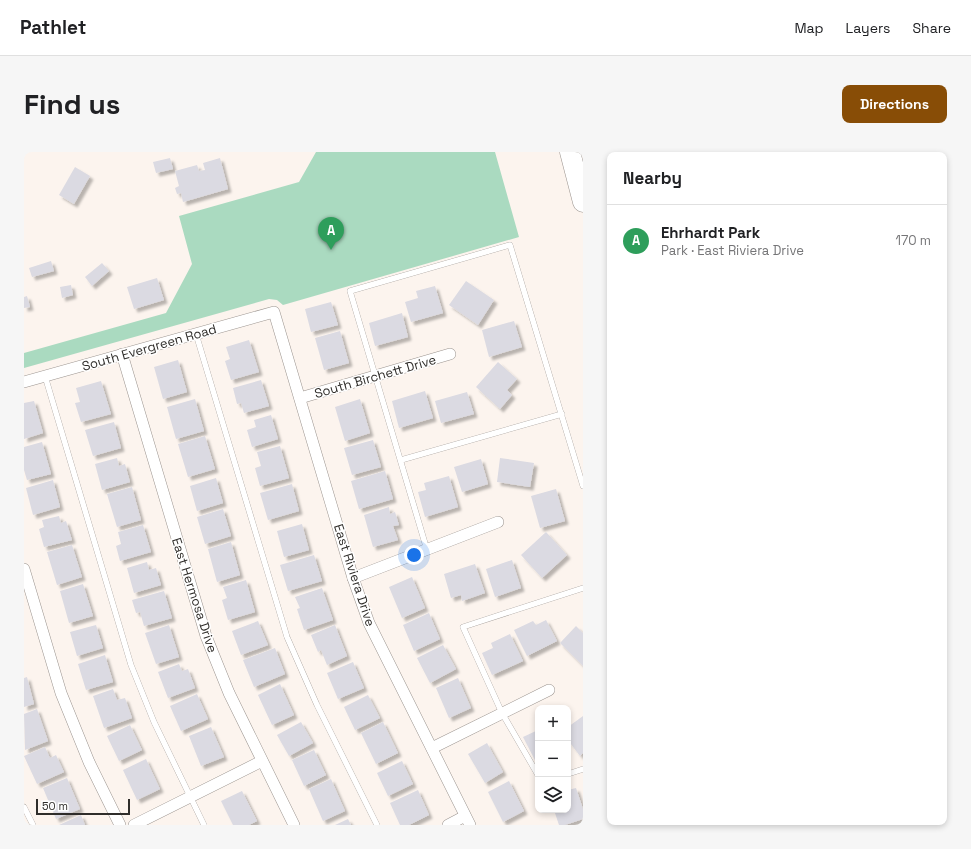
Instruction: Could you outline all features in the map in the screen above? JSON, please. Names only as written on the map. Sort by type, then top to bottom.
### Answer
[{"type":"highway","points":[[570,152],[583,202]]},
{"type":"street","name":"South Evergreen Road","points":[[24,382],[274,312]]},
{"type":"street","name":"East Riviera Drive","points":[[274,312],[354,578],[370,623],[468,821]]},
{"type":"street","name":"East Hermosa Drive","points":[[122,354],[206,636],[228,693],[294,825]]},
{"type":"street","name":"South Birchett Drive","points":[[300,398],[450,354]]},
{"type":"street","points":[[354,578],[498,522]]},
{"type":"street","points":[[24,569],[62,693],[89,762],[120,825]]},
{"type":"street","points":[[432,748],[549,690]]},
{"type":"street","points":[[134,825],[262,761]]},
{"type":"street","points":[[448,825],[468,821]]},
{"type":"lane","points":[[427,550],[402,460],[350,290],[510,246],[583,486]]},
{"type":"lane","points":[[196,334],[287,637],[317,705],[377,825]]},
{"type":"lane","points":[[45,376],[131,665],[154,722],[204,825]]},
{"type":"lane","points":[[402,460],[562,414]]},
{"type":"lane","points":[[535,770],[502,713],[463,627],[583,588]]},
{"type":"lane","points":[[571,773],[583,769]]},
{"type":"lane","points":[[24,807],[33,825]]},
{"type":"green space","points":[[316,152],[495,152],[519,237],[283,305],[277,300],[269,299],[24,368],[24,353],[166,313],[192,264],[179,216],[299,182]]},
{"type":"building","points":[[170,158],[173,169],[156,173],[153,162]]},
{"type":"building","points":[[220,158],[228,189],[183,202],[181,193],[177,194],[175,188],[179,186],[175,171],[197,165],[199,171],[205,170],[203,163]]},
{"type":"building","points":[[75,167],[90,176],[74,204],[59,195]]},
{"type":"building","points":[[51,261],[54,271],[32,277],[29,268]]},
{"type":"building","points":[[102,263],[109,271],[92,286],[85,277]]},
{"type":"building","points":[[157,278],[164,300],[134,309],[127,287]]},
{"type":"building","points":[[466,281],[494,300],[478,325],[449,305]]},
{"type":"building","points":[[71,285],[73,295],[62,298],[60,287]]},
{"type":"building","points":[[435,286],[443,313],[411,322],[405,302],[418,298],[416,291]]},
{"type":"building","points":[[27,296],[30,307],[24,308],[24,297]]},
{"type":"building","points":[[331,302],[338,325],[311,332],[305,309]]},
{"type":"building","points":[[402,313],[408,337],[375,346],[369,323]]},
{"type":"building","points":[[514,321],[522,347],[489,357],[482,330]]},
{"type":"building","points":[[340,331],[349,363],[324,370],[315,338]]},
{"type":"building","points":[[249,340],[259,372],[231,380],[225,361],[230,359],[226,347]]},
{"type":"building","points":[[178,360],[187,392],[163,399],[154,367]]},
{"type":"building","points":[[498,362],[517,379],[507,390],[512,395],[500,409],[476,387]]},
{"type":"building","points":[[261,380],[269,406],[244,413],[241,403],[237,404],[233,388]]},
{"type":"building","points":[[101,381],[111,414],[81,422],[75,403],[80,402],[76,388]]},
{"type":"building","points":[[425,391],[433,418],[399,428],[392,401]]},
{"type":"building","points":[[467,392],[474,414],[441,423],[435,401]]},
{"type":"building","points":[[195,399],[204,431],[176,439],[167,407]]},
{"type":"building","points":[[360,399],[370,433],[345,441],[335,407]]},
{"type":"building","points":[[34,401],[43,433],[24,439],[24,403]]},
{"type":"building","points":[[271,415],[278,439],[252,447],[247,430],[256,427],[254,420]]},
{"type":"building","points":[[114,422],[121,448],[93,456],[85,430]]},
{"type":"building","points":[[205,436],[215,469],[188,477],[178,444]]},
{"type":"building","points":[[373,440],[381,467],[352,475],[344,448]]},
{"type":"building","points":[[42,442],[51,474],[27,480],[24,470],[24,447]]},
{"type":"building","points":[[280,446],[289,478],[260,486],[255,468],[261,466],[257,452]]},
{"type":"building","points":[[117,458],[119,466],[125,464],[130,482],[102,490],[95,464]]},
{"type":"building","points":[[500,458],[534,463],[530,487],[497,482]]},
{"type":"building","points":[[481,459],[488,484],[462,492],[454,467]]},
{"type":"building","points":[[385,471],[393,499],[359,509],[351,481]]},
{"type":"building","points":[[449,476],[458,507],[425,517],[418,492],[426,490],[424,483]]},
{"type":"building","points":[[216,478],[223,503],[197,511],[190,486]]},
{"type":"building","points":[[53,480],[60,507],[33,515],[26,488]]},
{"type":"building","points":[[292,484],[299,511],[268,520],[260,493]]},
{"type":"building","points":[[132,487],[141,520],[117,527],[107,494]]},
{"type":"building","points":[[556,489],[565,521],[540,528],[531,496]]},
{"type":"building","points":[[389,507],[390,514],[395,512],[399,525],[393,526],[398,540],[373,547],[364,515]]},
{"type":"building","points":[[223,509],[231,536],[205,544],[197,517]]},
{"type":"building","points":[[59,516],[61,523],[66,521],[72,540],[44,547],[39,529],[44,527],[42,520]]},
{"type":"building","points":[[302,524],[309,550],[284,557],[277,531]]},
{"type":"building","points":[[143,525],[151,552],[120,561],[116,546],[121,544],[118,532]]},
{"type":"building","points":[[546,532],[567,555],[542,578],[521,555]]},
{"type":"building","points":[[231,542],[240,575],[217,582],[208,549]]},
{"type":"building","points":[[72,545],[82,577],[57,585],[47,552]]},
{"type":"building","points":[[314,555],[322,581],[288,591],[280,565]]},
{"type":"building","points":[[512,560],[521,588],[495,597],[486,569]]},
{"type":"building","points":[[147,562],[149,570],[156,568],[161,585],[134,593],[127,568]]},
{"type":"building","points":[[475,564],[485,593],[462,601],[461,595],[451,598],[444,574]]},
{"type":"building","points":[[412,577],[425,608],[402,618],[389,587]]},
{"type":"building","points":[[246,580],[255,612],[228,620],[222,600],[227,598],[223,587]]},
{"type":"building","points":[[83,584],[93,616],[69,623],[60,591]]},
{"type":"building","points":[[322,588],[333,620],[304,630],[297,609],[300,608],[295,597]]},
{"type":"building","points":[[164,591],[172,618],[144,626],[140,612],[136,613],[132,600]]},
{"type":"building","points":[[429,613],[440,639],[414,651],[403,625]]},
{"type":"building","points":[[546,620],[557,641],[527,656],[514,630],[533,621],[536,625]]},
{"type":"building","points":[[258,621],[268,645],[241,655],[232,631]]},
{"type":"building","points":[[96,625],[103,648],[77,656],[70,632]]},
{"type":"building","points":[[169,625],[179,657],[156,664],[145,633]]},
{"type":"building","points":[[335,625],[347,656],[327,665],[321,650],[318,652],[311,635]]},
{"type":"building","points":[[576,626],[583,633],[583,666],[560,643]]},
{"type":"building","points":[[510,634],[523,661],[492,675],[482,653],[493,648],[491,643]]},
{"type":"building","points":[[443,645],[456,669],[430,683],[417,658]]},
{"type":"building","points":[[275,648],[285,674],[254,687],[243,660]]},
{"type":"building","points":[[105,655],[113,682],[86,690],[78,664]]},
{"type":"building","points":[[353,662],[364,688],[338,699],[327,673]]},
{"type":"building","points":[[179,664],[182,671],[188,669],[195,688],[168,698],[158,672]]},
{"type":"building","points":[[27,677],[34,704],[24,707],[24,678]]},
{"type":"building","points":[[458,678],[471,708],[449,718],[436,688]]},
{"type":"building","points":[[280,684],[294,715],[272,725],[258,695]]},
{"type":"building","points":[[113,689],[117,700],[125,698],[132,718],[104,728],[93,696]]},
{"type":"building","points":[[197,694],[208,719],[181,731],[170,706]]},
{"type":"building","points":[[368,695],[380,718],[355,730],[344,707]]},
{"type":"building","points":[[37,709],[48,741],[25,750],[24,714]]},
{"type":"building","points":[[583,716],[583,753],[580,756],[571,744],[571,725]]},
{"type":"building","points":[[301,722],[313,743],[289,756],[277,735]]},
{"type":"building","points":[[383,722],[398,753],[376,764],[361,733]]},
{"type":"building","points":[[130,725],[142,750],[119,761],[107,736]]},
{"type":"building","points":[[211,727],[224,757],[201,766],[189,736]]},
{"type":"building","points":[[535,731],[535,760],[523,737]]},
{"type":"building","points":[[487,743],[503,772],[485,783],[468,754]]},
{"type":"building","points":[[45,747],[50,758],[56,755],[64,772],[37,784],[24,756]]},
{"type":"building","points":[[314,750],[326,775],[304,786],[292,760]]},
{"type":"building","points":[[146,759],[160,789],[137,800],[123,770]]},
{"type":"building","points":[[402,761],[413,784],[388,796],[377,773]]},
{"type":"building","points":[[67,778],[80,809],[56,819],[43,788]]},
{"type":"building","points":[[331,779],[345,811],[323,821],[309,789]]},
{"type":"building","points":[[509,781],[524,811],[503,822],[488,792]]},
{"type":"building","points":[[576,788],[583,809],[583,819],[565,825],[559,825],[555,813],[571,813],[571,789]]},
{"type":"building","points":[[418,790],[429,815],[409,825],[400,825],[390,803]]},
{"type":"building","points":[[242,791],[257,821],[249,825],[233,825],[221,801]]},
{"type":"building","points":[[81,815],[85,825],[59,825]]},
{"type":"building","points":[[348,819],[351,825],[335,825]]},
{"type":"place","name":"Ehrhardt Park","points":[[331,250]]}]
